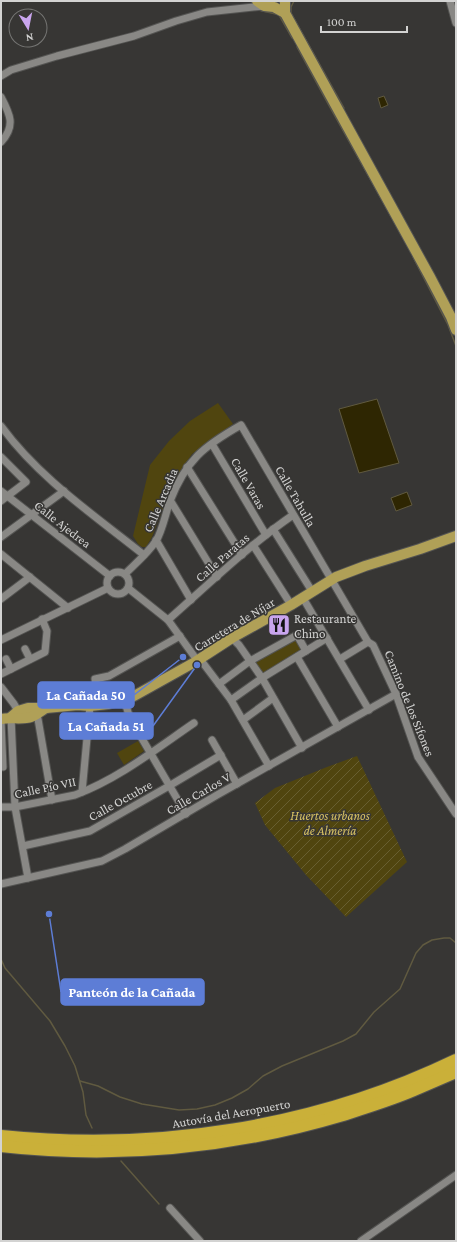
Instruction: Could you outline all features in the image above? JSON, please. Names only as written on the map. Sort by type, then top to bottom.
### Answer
[{"type":"highway","name":"Autovía del Aeropuerto","points":[[1,1136],[65,1141],[124,1141],[191,1136],[224,1131],[287,1119],[347,1103],[405,1082],[456,1060]]},
{"type":"highway","name":"Autovía del Aeropuerto","points":[[1,1146],[50,1150],[111,1151],[167,1149],[227,1141],[296,1127],[362,1109],[414,1090],[456,1072]]},
{"type":"main road","points":[[284,1],[285,13],[430,277],[451,317],[456,330]]},
{"type":"main road","points":[[265,4],[285,13]]},
{"type":"main road","name":"Carretera de Níjar","points":[[11,717],[46,708],[108,704],[124,700],[144,691],[288,600],[310,588],[360,568],[456,536]]},
{"type":"main road","name":"Carretera de Níjar","points":[[95,704],[134,690],[197,657],[303,598],[332,579]]},
{"type":"street","points":[[238,8],[246,1]]},
{"type":"street","points":[[1,76],[11,70],[57,56],[134,36],[207,12],[284,1]]},
{"type":"street","points":[[450,1],[456,23]]},
{"type":"street","points":[[1,98],[10,119],[10,128],[6,137],[1,142]]},
{"type":"street","name":"Calle Arcadia","points":[[125,574],[144,555],[156,540],[170,500],[182,474],[187,467],[198,454],[223,435],[241,425]]},
{"type":"street","name":"Calle Tahulla","points":[[241,425],[368,642]]},
{"type":"street","points":[[1,426],[9,437],[48,478],[144,555]]},
{"type":"street","name":"Calle Varas","points":[[212,444],[266,535]]},
{"type":"street","points":[[1,457],[26,482],[1,501]]},
{"type":"street","points":[[187,467],[242,555]]},
{"type":"street","name":"Calle Ajedrea","points":[[1,491],[110,576]]},
{"type":"street","points":[[1,537],[64,492]]},
{"type":"street","points":[[170,500],[216,577]]},
{"type":"street","name":"Calle Paratas","points":[[168,620],[253,545],[293,515]]},
{"type":"street","points":[[273,529],[310,588]]},
{"type":"street","points":[[156,540],[191,600]]},
{"type":"street","points":[[253,545],[288,600]]},
{"type":"street","points":[[1,554],[68,608]]},
{"type":"street","points":[[115,572],[125,574],[129,580],[128,588],[125,591],[118,594],[108,588],[107,582],[110,576],[115,572]]},
{"type":"street","points":[[1,598],[30,578]]},
{"type":"street","points":[[1,640],[108,588]]},
{"type":"street","points":[[128,588],[168,620],[220,684],[243,720],[269,766]]},
{"type":"street","points":[[303,598],[369,710]]},
{"type":"street","points":[[1,674],[44,652],[46,631],[42,619]]},
{"type":"street","points":[[220,684],[250,661],[297,635],[306,651]]},
{"type":"street","points":[[82,792],[95,704],[95,679],[109,676],[180,636]]},
{"type":"street","points":[[232,638],[239,645],[262,678],[302,748]]},
{"type":"street","points":[[231,700],[262,678],[327,638]]},
{"type":"street","points":[[340,659],[368,642]]},
{"type":"street","name":"Camino de los Sifones","points":[[368,642],[373,645],[396,694],[418,757],[456,814]]},
{"type":"street","points":[[25,649],[30,659]]},
{"type":"street","points":[[297,657],[338,728]]},
{"type":"street","points":[[6,659],[11,669]]},
{"type":"street","points":[[1,687],[11,717],[15,807],[28,878]]},
{"type":"street","name":"Calle Carlos V","points":[[1,884],[102,861],[396,694]]},
{"type":"street","points":[[243,720],[274,698]]},
{"type":"street","points":[[124,700],[130,718],[186,814]]},
{"type":"street","points":[[34,712],[38,719],[52,800]]},
{"type":"street","points":[[2,767],[11,717]]},
{"type":"street","name":"Calle Pío VII","points":[[1,807],[15,807],[75,795],[82,792],[114,777],[194,723]]},
{"type":"street","points":[[212,740],[237,784]]},
{"type":"street","name":"Calle Octubre","points":[[23,846],[90,831],[221,755]]},
{"type":"street","points":[[2,767],[13,763]]},
{"type":"street","points":[[361,1241],[456,1174]]},
{"type":"street","points":[[170,1208],[200,1241]]},
{"type":"green space","points":[[218,403],[233,424],[192,454],[177,476],[152,537],[146,547],[142,547],[133,536],[150,465],[169,441],[190,421]]},
{"type":"green space","points":[[297,635],[306,651],[262,678],[250,661]]},
{"type":"green space","points":[[138,741],[144,751],[124,765],[117,753]]},
{"type":"green space","name":"Huertos urbanos de Almería","points":[[357,756],[407,862],[346,917],[306,875],[265,825],[255,803],[275,788]]},
{"type":"shaded area","points":[[384,96],[388,105],[381,108],[378,98]]},
{"type":"shaded area","points":[[377,399],[399,463],[359,473],[339,409]]},
{"type":"shaded area","points":[[407,492],[412,505],[396,511],[391,498]]},
{"type":"waterway","points":[[294,1],[291,7],[291,13],[344,108]]},
{"type":"waterway","points":[[258,10],[276,14]]},
{"type":"waterway","points":[[280,17],[292,38]]},
{"type":"waterway","points":[[297,47],[402,236]]},
{"type":"waterway","points":[[413,257],[448,325],[456,346]]},
{"type":"waterway","points":[[80,1081],[98,1086],[120,1097],[142,1104],[179,1110],[197,1109],[215,1105],[248,1089],[263,1076],[282,1066],[343,1041],[356,1034],[374,1012],[400,989],[416,953],[423,945],[432,940],[444,938],[450,938],[456,943]]},
{"type":"waterway","points":[[1,959],[5,968],[50,1021],[65,1046],[75,1066],[83,1092],[86,1115],[92,1128]]},
{"type":"waterway","points":[[121,1161],[159,1204]]},
{"type":"place","name":"Restaurante Chino","points":[[279,625]]},
{"type":"place","name":"La Cañada 50","points":[[183,657]]},
{"type":"place","name":"La Cañada 51","points":[[197,665]]},
{"type":"place","name":"Panteón de la Cañada","points":[[49,914]]}]
